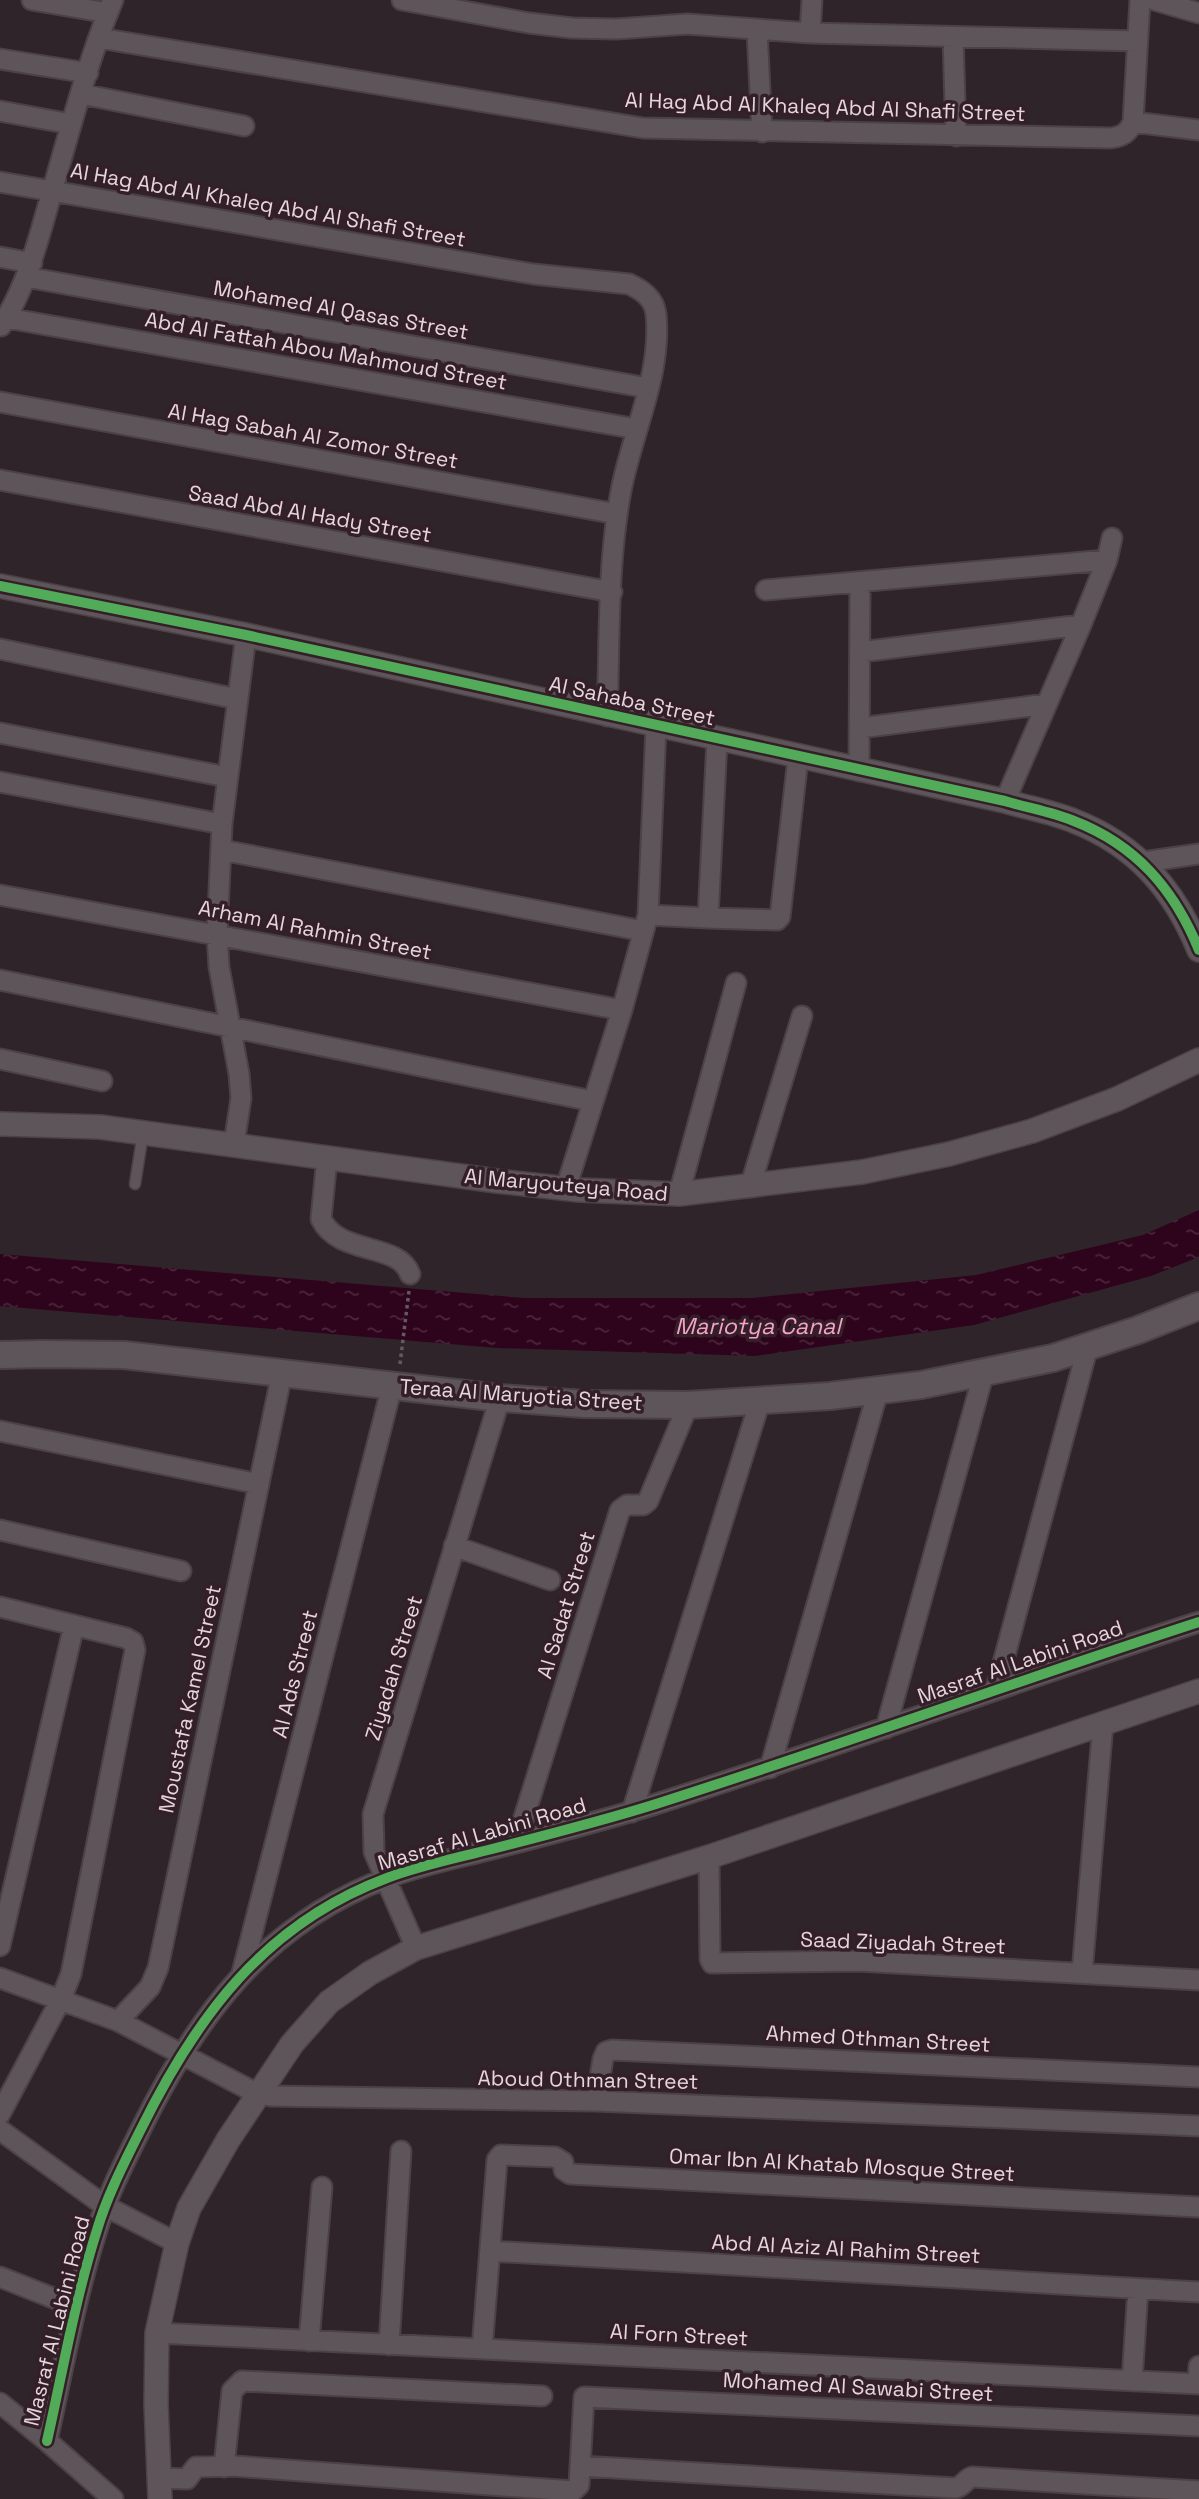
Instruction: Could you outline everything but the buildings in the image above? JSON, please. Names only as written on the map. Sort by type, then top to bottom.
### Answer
[{"type":"main road","name":"Teraa Al Maryotia Street","points":[[0,1355],[124,1355],[500,1398],[584,1404],[688,1405],[878,1391],[921,1385],[1053,1357],[1199,1306]]},
{"type":"street","points":[[3,323],[9,295],[29,270],[71,124],[110,6],[32,0]]},
{"type":"street","points":[[402,0],[572,28],[616,29],[687,24],[810,33],[1137,41]]},
{"type":"street","points":[[810,33],[812,0]]},
{"type":"street","points":[[1140,0],[1133,122],[1199,130]]},
{"type":"street","points":[[1154,0],[1199,13]]},
{"type":"street","points":[[757,29],[762,132]]},
{"type":"street","points":[[953,37],[956,135]]},
{"type":"street","name":"Al Hag Abd Al Khaleq Abd Al Shafi Street","points":[[99,38],[643,128],[1111,138],[1122,136],[1129,131],[1133,122]]},
{"type":"street","points":[[0,59],[88,73]]},
{"type":"street","points":[[81,94],[244,125]]},
{"type":"street","points":[[0,111],[71,124]]},
{"type":"street","name":"Al Hag Abd Al Khaleq Abd Al Shafi Street","points":[[0,182],[533,274],[629,284],[642,289],[656,309],[656,352],[648,388]]},
{"type":"street","name":"Mohamed Al Qasas Street","points":[[0,257],[29,270],[648,388]]},
{"type":"street","name":"Abd Al Fattah Abou Mahmoud Street","points":[[3,323],[637,429]]},
{"type":"street","points":[[607,716],[617,514],[648,388]]},
{"type":"street","name":"Al Hag Sabah Al Zomor Street","points":[[0,402],[617,514]]},
{"type":"street","name":"Saad Abd Al Hady Street","points":[[0,480],[612,592]]},
{"type":"street","points":[[1005,802],[1108,560],[1112,538]]},
{"type":"street","points":[[766,590],[1108,560]]},
{"type":"street","points":[[859,771],[860,583]]},
{"type":"street","name":"Al Sahaba Street","points":[[0,586],[246,635],[1005,802],[1070,819],[1109,838],[1143,862],[1175,902],[1190,927],[1199,950]]},
{"type":"street","points":[[860,652],[1081,625]]},
{"type":"street","points":[[234,1144],[241,1098],[219,967],[217,934],[222,824],[246,635]]},
{"type":"street","points":[[0,649],[237,699]]},
{"type":"street","points":[[860,728],[1047,705]]},
{"type":"street","points":[[566,1188],[622,1010],[645,923],[656,727]]},
{"type":"street","points":[[0,733],[227,776]]},
{"type":"street","points":[[708,918],[717,740]]},
{"type":"street","points":[[222,850],[645,923],[708,918],[777,920],[780,917],[797,758]]},
{"type":"street","points":[[0,782],[222,824]]},
{"type":"street","points":[[1143,862],[1199,854]]},
{"type":"street","name":"Arham Al Rahmin Street","points":[[0,895],[622,1010]]},
{"type":"street","points":[[0,980],[592,1101]]},
{"type":"street","points":[[679,1194],[736,983]]},
{"type":"street","points":[[750,1186],[802,1016]]},
{"type":"street","points":[[0,1059],[102,1081]]},
{"type":"street","name":"Al Maryouteya Road","points":[[0,1124],[100,1127],[497,1181],[679,1194],[862,1172],[961,1151],[1032,1131],[1105,1103],[1199,1060]]},
{"type":"street","points":[[327,1158],[321,1219],[325,1226],[340,1240],[401,1260],[411,1274]]},
{"type":"street","points":[[996,1689],[1088,1346]]},
{"type":"street","points":[[886,1728],[984,1372]]},
{"type":"street","name":"Moustafa Kamel Street","points":[[118,2021],[150,1987],[158,1968],[282,1373]]},
{"type":"street","name":"Al Ads Street","points":[[242,1974],[392,1386]]},
{"type":"street","points":[[771,1768],[878,1391]]},
{"type":"street","name":"Ziyadah Street","points":[[416,1948],[374,1852],[373,1814],[500,1398]]},
{"type":"street","points":[[632,1812],[760,1401]]},
{"type":"street","name":"Al Sadat Street","points":[[516,1843],[620,1510],[627,1505],[643,1505],[648,1501],[688,1405]]},
{"type":"street","points":[[0,1431],[259,1484]]},
{"type":"street","points":[[0,1530],[180,1571]]},
{"type":"street","points":[[454,1546],[550,1580]]},
{"type":"street","points":[[0,1607],[126,1638],[133,1642],[135,1650],[71,1974],[61,1999],[0,2114]]},
{"type":"street","name":"Masraf Al Labini Road","points":[[47,2441],[76,2307],[105,2206],[181,2053],[242,1974],[279,1939],[318,1912],[385,1878],[632,1812],[771,1768],[996,1689],[1199,1622]]},
{"type":"street","points":[[0,1946],[74,1625]]},
{"type":"street","points":[[1199,1690],[709,1857],[416,1948],[370,1973],[329,2002],[292,2044],[258,2094],[189,2208],[177,2243],[157,2333],[156,2403],[159,2488],[187,2479],[196,2467],[224,2467],[568,2492],[573,2491],[579,2484],[580,2466],[955,2488],[962,2486],[972,2477],[1199,2491]]},
{"type":"street","points":[[1082,1973],[1103,1723]]},
{"type":"street","name":"Saad Ziyadah Street","points":[[709,1857],[712,1963],[859,1961],[1199,1980]]},
{"type":"street","name":"Aboud Othman Street","points":[[0,1978],[118,2021],[258,2094],[281,2097],[596,2101],[1199,2126]]},
{"type":"street","name":"Ahmed Othman Street","points":[[596,2101],[603,2059],[606,2052],[612,2050],[1199,2077]]},
{"type":"street","points":[[0,2130],[105,2206],[177,2243]]},
{"type":"street","points":[[389,2345],[401,2151]]},
{"type":"street","name":"Omar Ibn Al Khatab Mosque Street","points":[[490,2251],[497,2160],[500,2155],[555,2157],[563,2162],[564,2170],[570,2174],[1199,2207]]},
{"type":"street","points":[[309,2341],[322,2187]]},
{"type":"street","points":[[482,2349],[490,2251]]},
{"type":"street","name":"Abd Al Aziz Al Rahim Street","points":[[490,2251],[1199,2292]]},
{"type":"street","points":[[0,2277],[76,2307]]},
{"type":"street","points":[[1132,2381],[1138,2288]]},
{"type":"street","name":"Al Forn Street","points":[[157,2333],[1132,2381],[1199,2378]]},
{"type":"street","points":[[224,2467],[232,2391],[238,2383],[246,2380],[542,2396]]},
{"type":"street","name":"Mohamed Al Sawabi Street","points":[[580,2466],[584,2397],[1199,2426]]},
{"type":"street","points":[[0,2403],[47,2441],[96,2491],[113,2499]]},
{"type":"lane","points":[[135,1184],[144,1132]]},
{"type":"path","points":[[402,1345],[411,1274]]},
{"type":"water","name":"Mariotya Canal","points":[[1199,1210],[1199,1257],[1151,1276],[974,1325],[755,1356],[497,1348],[0,1306],[0,1254],[524,1298],[752,1298],[976,1275],[1143,1235]]},
{"type":"cycle path","points":[[0,586],[246,635],[1005,801],[1057,815],[1096,831],[1134,856],[1178,907],[1199,950]]},
{"type":"cycle path","points":[[47,2441],[89,2256],[101,2217],[128,2155],[162,2089],[210,2013],[238,1979],[270,1948],[304,1921],[343,1897],[400,1873],[656,1804],[1199,1622]]}]
